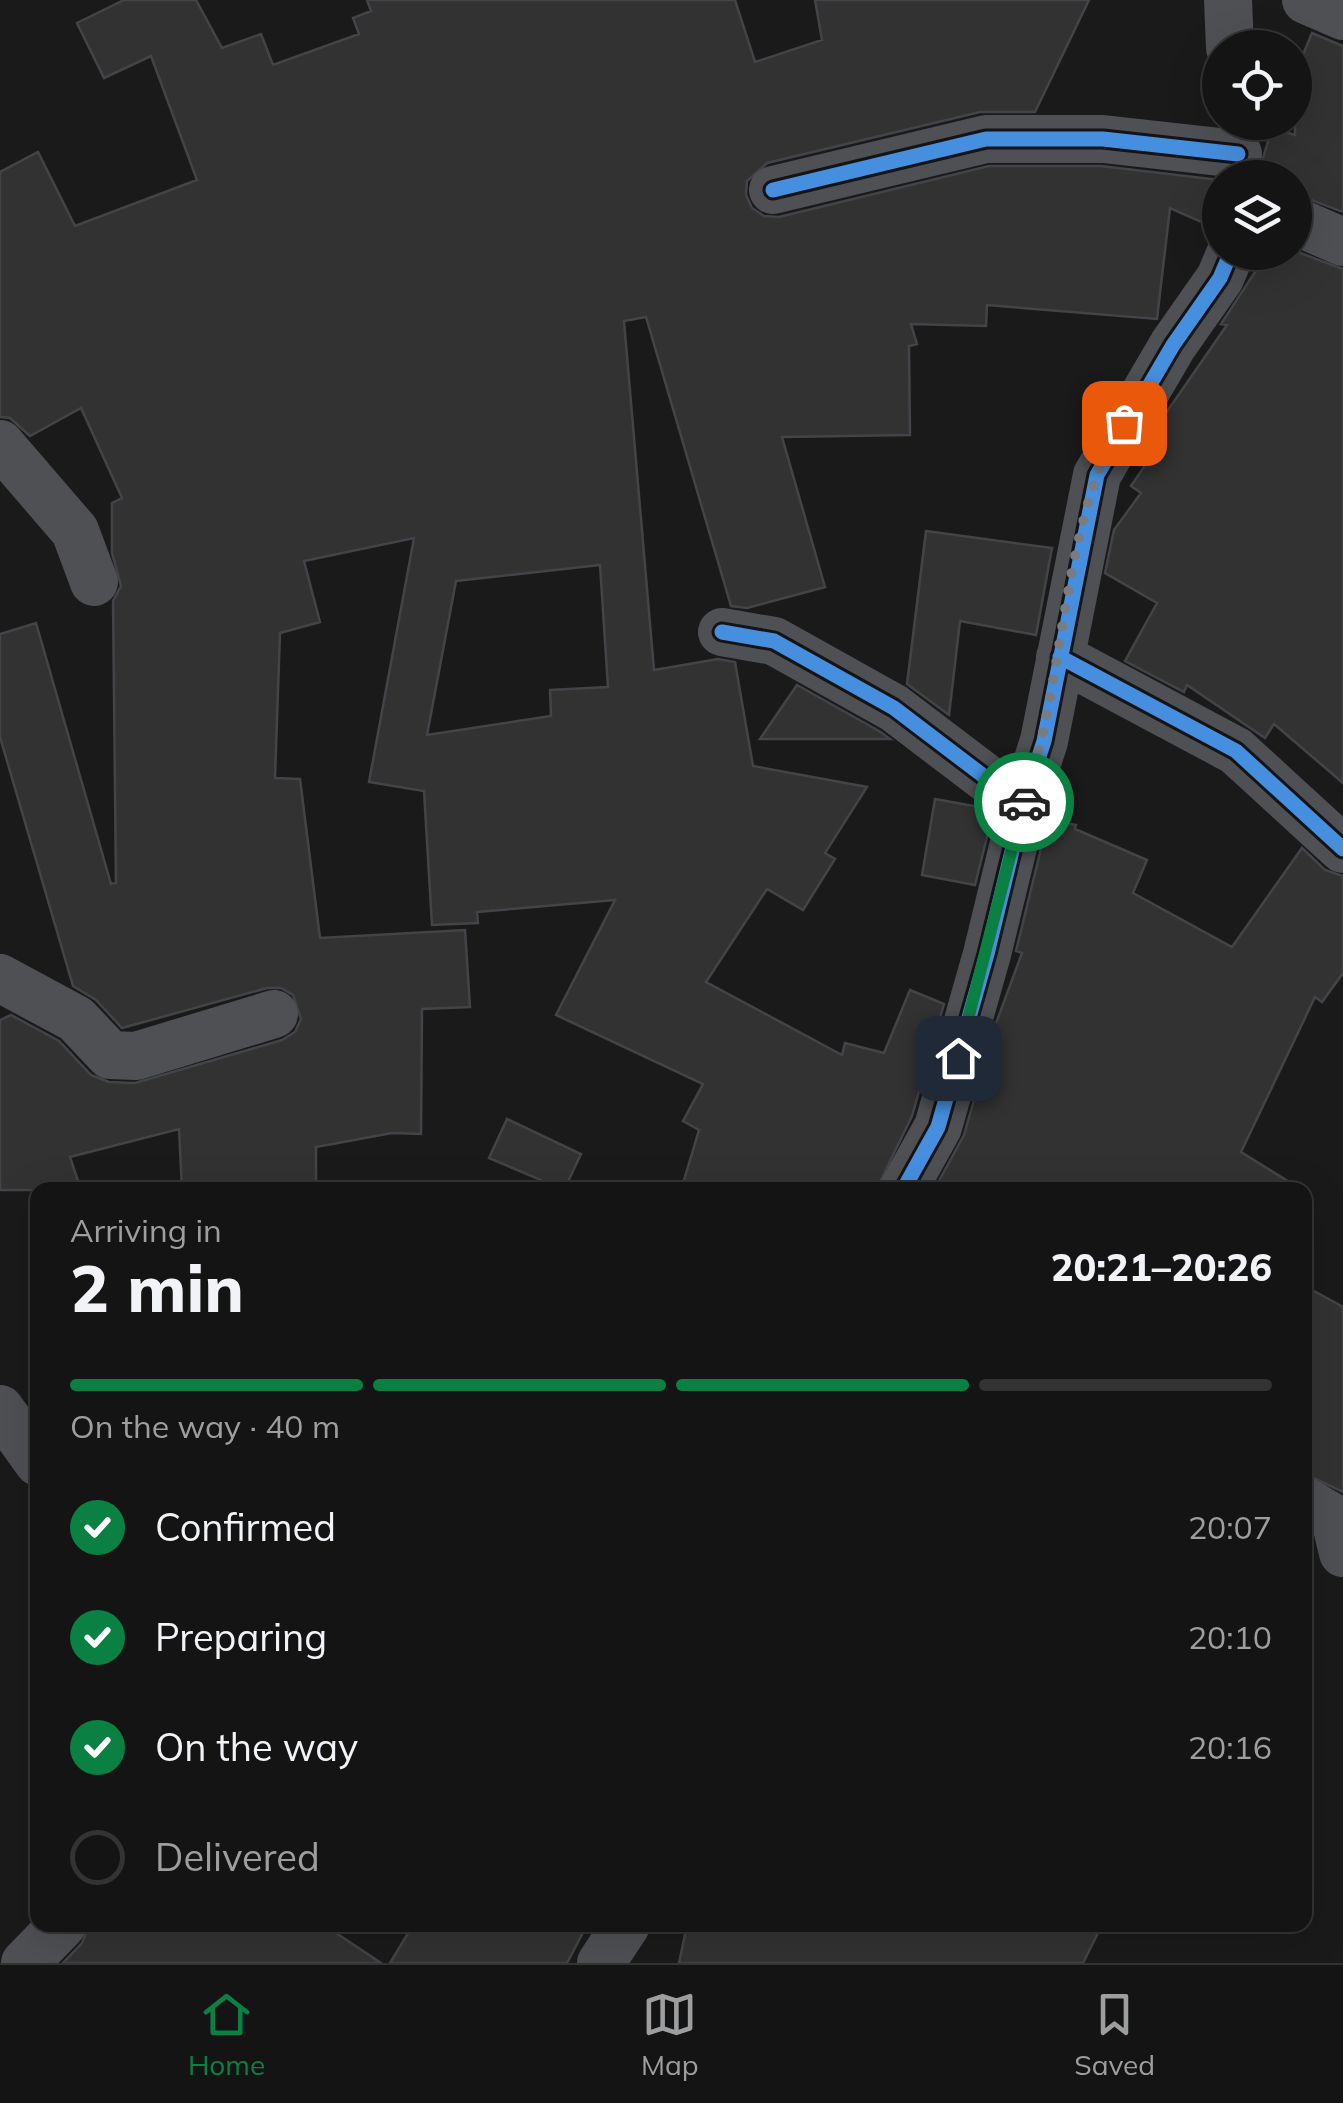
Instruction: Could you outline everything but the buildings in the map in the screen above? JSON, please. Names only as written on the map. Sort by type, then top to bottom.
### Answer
[{"type":"street","points":[[1228,0],[1229,30]]},
{"type":"street","points":[[1306,0],[1343,16]]},
{"type":"street","points":[[773,190],[986,139],[1103,139],[1238,151]]},
{"type":"street","points":[[1312,228],[1343,242]]},
{"type":"street","points":[[907,1182],[938,1127],[1023,806],[1044,741],[1097,475],[1173,344],[1223,270]]},
{"type":"street","points":[[0,444],[74,531],[94,582]]},
{"type":"street","points":[[722,632],[774,641],[894,708],[1023,806]]},
{"type":"street","points":[[1060,658],[1236,751],[1343,849]]},
{"type":"street","points":[[0,978],[76,1019],[110,1056],[136,1056],[274,1014]]},
{"type":"street","points":[[0,1409],[30,1451]]},
{"type":"street","points":[[1312,1506],[1335,1519],[1343,1553]]},
{"type":"street","points":[[26,1963],[55,1932]]},
{"type":"street","points":[[602,1963],[622,1932]]},
{"type":"cycle path","points":[[773,190],[986,139],[1103,139],[1238,154]]},
{"type":"cycle path","points":[[907,1182],[938,1127],[987,954],[1023,806],[1044,741],[1097,475],[1173,345],[1223,270]]},
{"type":"cycle path","points":[[722,632],[774,641],[894,708],[1023,806]]},
{"type":"cycle path","points":[[1060,657],[1236,751],[1343,849]]},
{"type":"way so far","points":[[1024,802],[1044,741],[1084,522],[1097,475],[1124,423]]},
{"type":"route","points":[[958,1058],[1024,802]]}]
